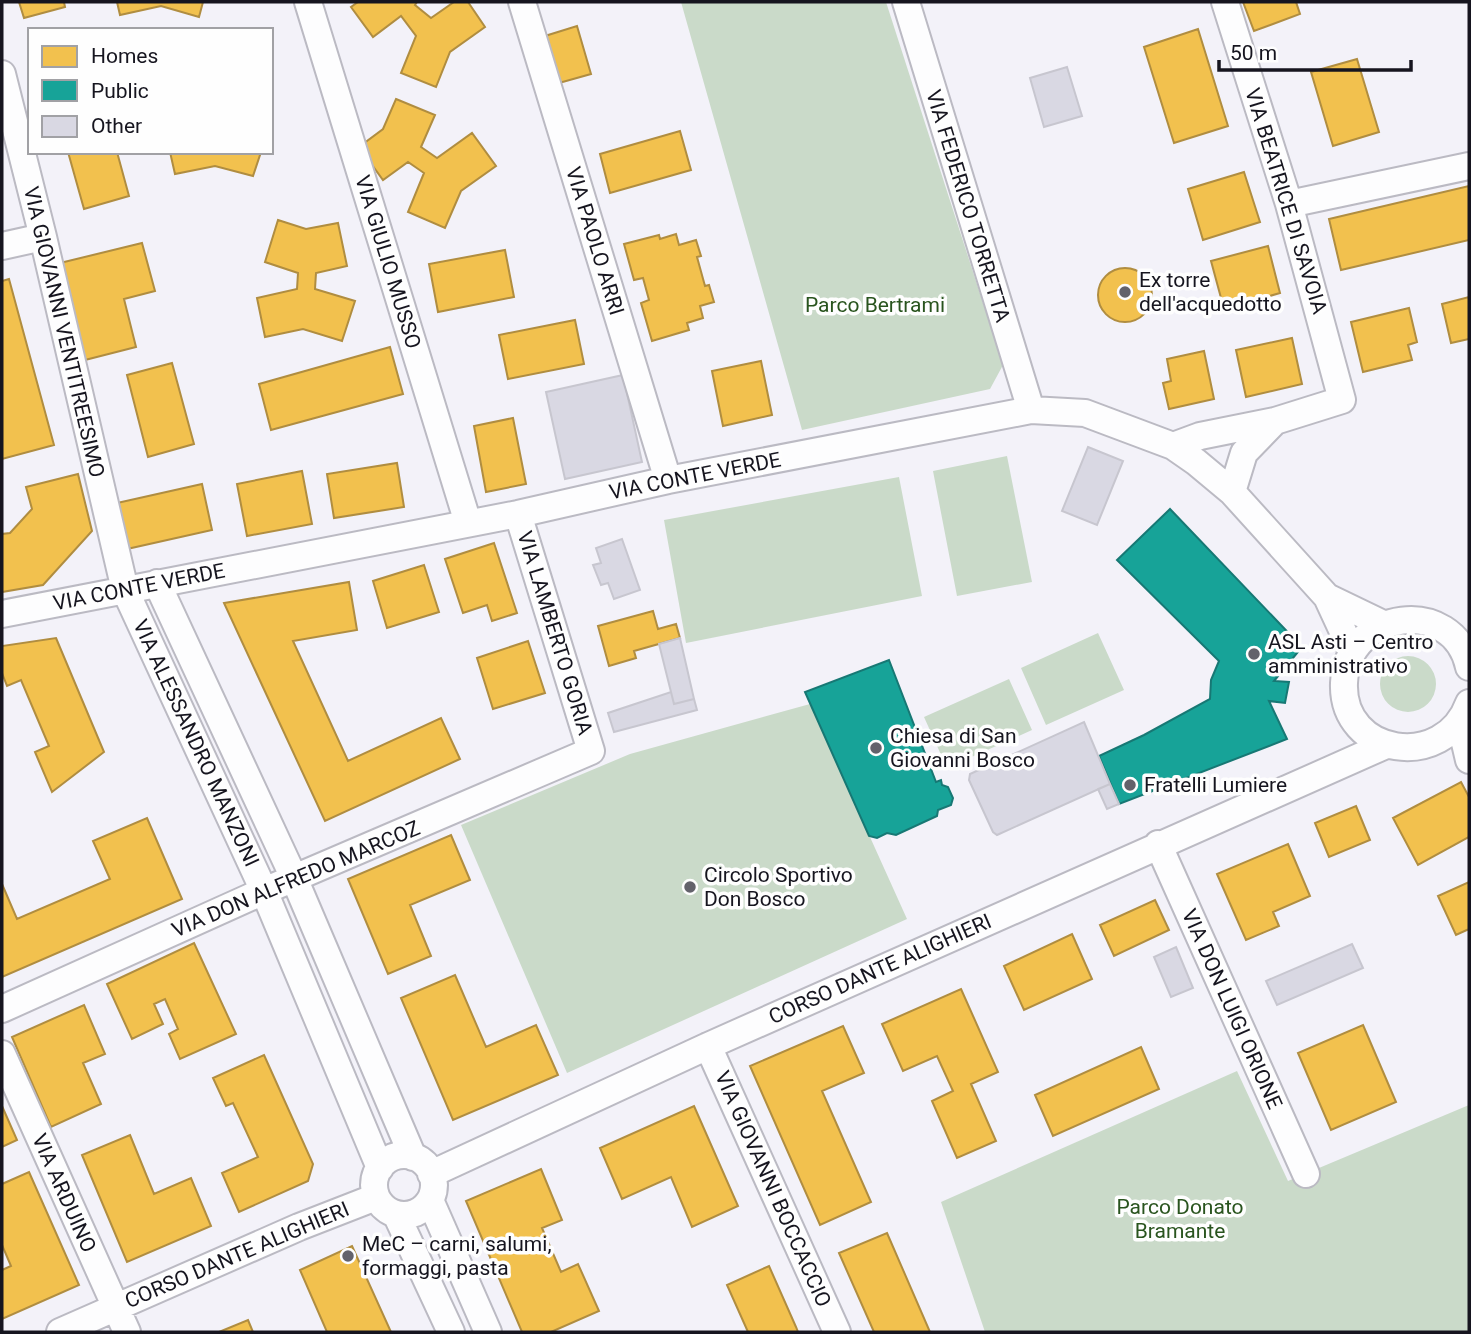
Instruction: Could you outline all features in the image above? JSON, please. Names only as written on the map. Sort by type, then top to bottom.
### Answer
[{"type":"street","name":"VIA GIULIO MUSSO","points":[[308,2],[468,523]]},
{"type":"street","name":"VIA PAOLO ARRI","points":[[522,2],[668,480]]},
{"type":"street","name":"VIA FEDERICO TORRETTA","points":[[906,2],[1031,410]]},
{"type":"street","name":"VIA BEATRICE DI SAVOIA","points":[[1225,2],[1289,204],[1342,400],[1275,421]]},
{"type":"street","name":"VIA GIOVANNI VENTITREESIMO","points":[[2,74],[125,590]]},
{"type":"street","points":[[1289,204],[1469,166]]},
{"type":"street","points":[[2,246],[43,237]]},
{"type":"street","name":"VIA CONTE VERDE","points":[[2,614],[518,514],[668,480],[1031,410],[1084,413],[1173,446],[1232,492],[1327,597],[1352,651]]},
{"type":"street","points":[[1173,446],[1200,436],[1275,421]]},
{"type":"street","points":[[1232,492],[1244,453],[1275,421]]},
{"type":"street","name":"VIA LAMBERTO GORIA","points":[[518,514],[591,751]]},
{"type":"street","name":"VIA ALESSANDRO MANZONI","points":[[157,583],[294,878],[422,1165]]},
{"type":"street","name":"VIA ALESSANDRO MANZONI","points":[[125,590],[264,891],[380,1168]]},
{"type":"street","name":"VIA CONTE VERDE","points":[[1327,597],[1383,624]]},
{"type":"street","points":[[1466,653],[1443,630],[1424,621],[1403,619],[1383,624],[1365,635],[1352,651],[1343,685],[1346,702],[1354,718],[1374,738],[1387,745],[1409,748],[1431,744],[1457,725],[1468,707]]},
{"type":"street","points":[[1468,707],[1465,743],[1469,760]]},
{"type":"street","points":[[1331,768],[1354,718]]},
{"type":"street","points":[[1431,744],[1469,767]]},
{"type":"street","name":"CORSO DANTE ALIGHIERI","points":[[422,1165],[708,1046],[1158,844],[1387,745]]},
{"type":"street","name":"VIA DON ALFREDO MARCOZ","points":[[2,1009],[264,891],[591,751]]},
{"type":"street","name":"VIA DON LUIGI ORIONE","points":[[1158,844],[1306,1174]]},
{"type":"street","name":"VIA GIOVANNI BOCCACCIO","points":[[708,1046],[837,1332]]},
{"type":"street","name":"VIA ARDUINO","points":[[2,1054],[127,1332]]},
{"type":"street","points":[[430,1200],[415,1213],[396,1214],[388,1211],[376,1197],[375,1177],[380,1168],[394,1157],[422,1165],[433,1183],[430,1200],[488,1332]]},
{"type":"street","name":"CORSO DANTE ALIGHIERI","points":[[60,1332],[376,1197]]},
{"type":"street","points":[[396,1214],[451,1332]]},
{"type":"green space","name":"Parco Bertrami","points":[[681,2],[886,2],[1003,365],[990,389],[802,430]]},
{"type":"green space","points":[[1007,456],[1032,582],[957,596],[933,471]]},
{"type":"green space","points":[[899,477],[922,596],[686,643],[664,520]]},
{"type":"green space","points":[[1098,633],[1124,690],[1046,725],[1021,668]]},
{"type":"green space","points":[[1408,656],[1419,658],[1428,664],[1434,673],[1434,695],[1428,704],[1419,710],[1408,712],[1397,710],[1388,704],[1382,695],[1380,684],[1382,673],[1388,664],[1397,658]]},
{"type":"green space","points":[[1009,679],[1032,730],[947,768],[924,717]]},
{"type":"green space","name":"Circolo Sportivo Don Bosco","points":[[810,704],[907,919],[567,1073],[461,825],[630,754]]},
{"type":"green space","name":"Parco Donato Bramante","points":[[1237,1071],[1288,1181],[1469,1105],[1469,1332],[985,1332],[941,1202]]},
{"type":"building: Homes","points":[[19,2],[64,2],[65,7],[24,18]]},
{"type":"building: Homes","points":[[117,2],[203,2],[199,17],[161,6],[120,15]]},
{"type":"building: Homes","points":[[358,2],[417,2],[415,5],[431,18],[454,2],[468,2],[485,27],[450,52],[436,87],[401,73],[416,36],[401,16],[373,37],[351,7]]},
{"type":"building: Homes","points":[[1243,2],[1296,2],[1300,14],[1254,31]]},
{"type":"building: Homes","points":[[577,26],[591,74],[559,83],[545,36]]},
{"type":"building: Homes","points":[[1198,29],[1228,126],[1174,143],[1144,47]]},
{"type":"building: Homes","points":[[1357,59],[1379,132],[1333,146],[1311,72]]},
{"type":"building: Homes","points":[[396,99],[435,115],[421,147],[437,158],[472,133],[496,166],[461,191],[445,228],[408,212],[424,173],[408,162],[383,180],[359,147],[383,129]]},
{"type":"building: Homes","points":[[680,131],[691,170],[610,193],[600,154]]},
{"type":"building: Homes","points":[[69,154],[118,154],[129,196],[84,209]]},
{"type":"building: Homes","points":[[170,154],[260,154],[253,176],[215,166],[175,174]]},
{"type":"building: Homes","points":[[1244,172],[1260,222],[1203,240],[1188,189]]},
{"type":"building: Homes","points":[[1469,186],[1469,240],[1341,270],[1329,219]]},
{"type":"building: Homes","points":[[278,220],[306,229],[338,223],[347,266],[316,273],[315,289],[355,301],[342,341],[303,329],[265,337],[257,298],[297,289],[298,273],[265,262]]},
{"type":"building: Homes","points":[[676,234],[679,245],[696,240],[701,256],[697,257],[705,286],[709,285],[714,302],[700,306],[703,318],[687,323],[689,330],[652,341],[641,303],[649,300],[643,278],[634,280],[624,244],[659,235],[660,239]]},
{"type":"building: Homes","points":[[142,243],[155,291],[124,299],[136,347],[85,360],[60,263]]},
{"type":"building: Homes","points":[[1268,246],[1280,293],[1224,309],[1211,261]]},
{"type":"building: Homes","points":[[505,250],[514,297],[438,312],[429,264]]},
{"type":"building: Homes","name":"Ex torre dell'acquedotto","points":[[1125,268],[1144,276],[1152,295],[1144,314],[1125,322],[1106,314],[1098,295],[1106,276]]},
{"type":"building: Homes","points":[[9,279],[54,445],[2,459],[2,281]]},
{"type":"building: Homes","points":[[1469,297],[1469,339],[1451,343],[1442,304]]},
{"type":"building: Homes","points":[[1409,308],[1417,342],[1408,345],[1412,360],[1363,372],[1351,322]]},
{"type":"building: Homes","points":[[575,320],[584,364],[508,379],[499,335]]},
{"type":"building: Homes","points":[[1292,338],[1302,384],[1246,397],[1236,350]]},
{"type":"building: Homes","points":[[390,347],[403,394],[271,430],[259,384]]},
{"type":"building: Homes","points":[[1204,351],[1214,399],[1169,409],[1163,383],[1171,381],[1167,359]]},
{"type":"building: Homes","points":[[761,361],[772,415],[723,426],[712,371]]},
{"type":"building: Homes","points":[[172,363],[194,444],[148,457],[127,375]]},
{"type":"building: Homes","points":[[513,418],[526,484],[486,492],[474,426]]},
{"type":"building: Homes","points":[[397,463],[404,507],[334,518],[327,474]]},
{"type":"building: Homes","points":[[302,471],[312,524],[247,536],[237,484]]},
{"type":"building: Homes","points":[[78,474],[92,531],[43,585],[2,592],[2,534],[10,533],[32,509],[26,487]]},
{"type":"building: Homes","points":[[202,484],[212,530],[127,549],[117,503]]},
{"type":"building: Homes","points":[[494,543],[517,613],[492,621],[487,605],[463,613],[445,559]]},
{"type":"building: Homes","points":[[424,565],[439,612],[387,628],[373,581]]},
{"type":"building: Homes","points":[[349,582],[357,630],[293,641],[348,761],[441,718],[460,759],[325,821],[224,603]]},
{"type":"building: Homes","points":[[653,611],[658,629],[676,624],[680,638],[634,651],[636,658],[609,666],[598,626]]},
{"type":"building: Homes","points":[[56,638],[104,752],[52,792],[35,752],[49,746],[21,680],[7,686],[2,673],[2,646]]},
{"type":"building: Homes","points":[[528,641],[545,693],[493,709],[477,658]]},
{"type":"building: Homes","points":[[1461,782],[1469,797],[1469,837],[1418,865],[1393,818]]},
{"type":"building: Homes","points":[[1356,806],[1370,840],[1329,857],[1315,823]]},
{"type":"building: Homes","points":[[147,818],[182,899],[2,977],[2,884],[17,919],[110,879],[93,841]]},
{"type":"building: Homes","points":[[451,835],[470,880],[410,905],[431,956],[388,974],[348,879]]},
{"type":"building: Homes","points":[[1288,844],[1310,896],[1273,912],[1279,926],[1246,940],[1217,874]]},
{"type":"building: Homes","points":[[1469,882],[1469,929],[1456,935],[1438,896]]},
{"type":"building: Homes","points":[[1155,900],[1169,930],[1114,956],[1100,925]]},
{"type":"building: Homes","points":[[1072,934],[1092,979],[1024,1010],[1004,966]]},
{"type":"building: Homes","points":[[194,943],[236,1034],[180,1059],[169,1034],[178,1029],[165,999],[154,1004],[163,1024],[132,1039],[107,984]]},
{"type":"building: Homes","points":[[455,975],[486,1047],[536,1025],[558,1075],[453,1120],[401,998]]},
{"type":"building: Homes","points":[[961,989],[998,1072],[971,1084],[996,1141],[957,1158],[932,1101],[953,1091],[937,1056],[903,1071],[882,1024]]},
{"type":"building: Homes","points":[[84,1005],[105,1054],[83,1063],[101,1104],[51,1127],[12,1037]]},
{"type":"building: Homes","points":[[1363,1025],[1396,1102],[1331,1130],[1298,1053]]},
{"type":"building: Homes","points":[[843,1026],[864,1073],[822,1091],[871,1202],[820,1225],[750,1066]]},
{"type":"building: Homes","points":[[1141,1047],[1159,1089],[1053,1136],[1035,1095]]},
{"type":"building: Homes","points":[[264,1055],[313,1164],[308,1181],[239,1212],[222,1173],[258,1157],[233,1103],[226,1106],[213,1078]]},
{"type":"building: Homes","points":[[2,1106],[17,1140],[2,1147]]},
{"type":"building: Homes","points":[[694,1106],[738,1206],[692,1227],[671,1177],[622,1199],[600,1148]]},
{"type":"building: Homes","points":[[130,1135],[154,1194],[191,1178],[211,1226],[127,1262],[82,1155]]},
{"type":"building: Homes","points":[[541,1169],[562,1220],[542,1228],[561,1272],[578,1264],[599,1311],[551,1332],[522,1332],[466,1201]]},
{"type":"building: Homes","points":[[29,1172],[79,1285],[2,1319],[2,1270],[11,1266],[2,1245],[2,1184]]},
{"type":"building: Homes","points":[[887,1233],[930,1332],[874,1332],[839,1253]]},
{"type":"building: Homes","points":[[352,1246],[391,1332],[327,1332],[300,1270]]},
{"type":"building: Homes","points":[[769,1266],[798,1332],[748,1332],[727,1285]]},
{"type":"building: Homes","points":[[248,1320],[253,1332],[219,1332]]},
{"type":"building: Public","name":"ASL Asti – Centro amministrativo","points":[[1170,509],[1302,647],[1274,681],[1289,682],[1285,703],[1269,701],[1287,739],[1119,804],[1099,756],[1210,699],[1211,680],[1219,661],[1117,560]]},
{"type":"building: Public","name":"Chiesa di San Giovanni Bosco","points":[[889,660],[936,782],[941,780],[953,798],[951,805],[938,810],[937,816],[896,835],[887,833],[877,838],[869,836],[805,692]]},
{"type":"building: Other","points":[[1067,67],[1082,116],[1044,127],[1030,78]]},
{"type":"building: Other","points":[[623,375],[642,462],[565,479],[546,392]]},
{"type":"building: Other","points":[[1088,447],[1123,461],[1097,525],[1062,511]]},
{"type":"building: Other","points":[[622,539],[640,590],[614,599],[608,583],[601,585],[593,565],[601,563],[596,548]]},
{"type":"building: Other","points":[[680,638],[694,699],[674,704],[659,644]]},
{"type":"building: Other","points":[[671,692],[674,704],[694,699],[697,710],[614,732],[608,713]]},
{"type":"building: Other","points":[[1084,722],[1110,784],[997,835],[993,832],[969,780],[970,774]]},
{"type":"building: Other","points":[[1110,784],[1119,804],[1107,809],[1098,789]]},
{"type":"building: Other","points":[[1352,944],[1363,968],[1277,1005],[1266,981]]},
{"type":"building: Other","points":[[1176,947],[1193,988],[1171,997],[1154,957]]},
{"type":"place","name":"Ex torre dell'acquedotto","points":[[1125,292]]},
{"type":"place","name":"ASL Asti – Centro amministrativo","points":[[1254,654]]},
{"type":"place","name":"Chiesa di San Giovanni Bosco","points":[[876,748]]},
{"type":"place","name":"Fratelli Lumiere","points":[[1130,785]]},
{"type":"place","name":"Circolo Sportivo Don Bosco","points":[[690,887]]},
{"type":"place","name":"MeC – carni, salumi, formaggi, pasta","points":[[348,1256]]}]
